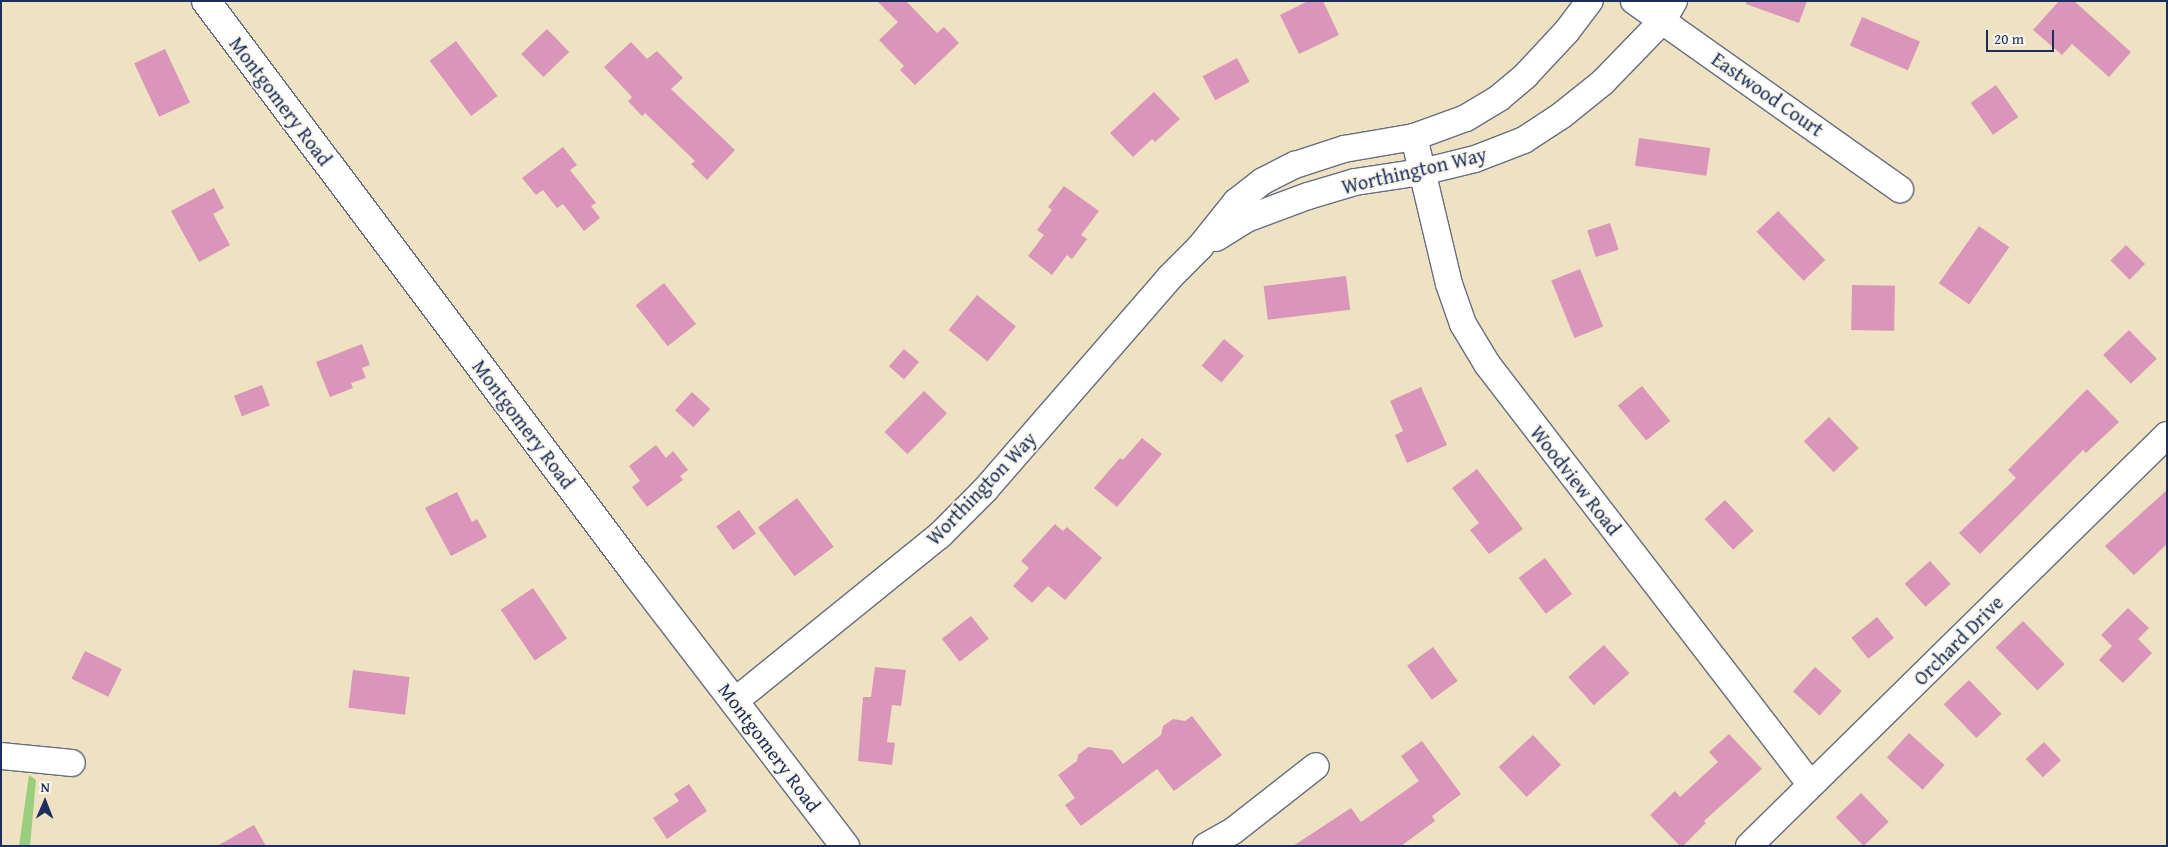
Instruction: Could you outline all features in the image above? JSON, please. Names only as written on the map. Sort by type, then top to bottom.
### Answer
[{"type":"main road","name":"Montgomery Road","points":[[206,1],[637,575],[845,846]]},
{"type":"street","name":"Worthington Way","points":[[735,702],[940,535],[985,490],[1170,277],[1200,247],[1236,202],[1263,181],[1295,165],[1344,149],[1414,137],[1466,118],[1499,98],[1532,68],[1567,31],[1590,1]]},
{"type":"street","name":"Eastwood Court","points":[[1634,1],[1668,11],[1900,189]]},
{"type":"street","name":"Worthington Way","points":[[1200,247],[1246,219],[1270,208],[1355,182],[1422,172],[1475,159],[1524,140],[1562,115],[1603,82],[1668,11]]},
{"type":"street","name":"Woodview Road","points":[[1414,137],[1449,284],[1463,324],[1487,364],[1811,786]]},
{"type":"street","name":"Orchard Drive","points":[[1749,846],[2167,435]]},
{"type":"street","points":[[1,756],[72,763]]},
{"type":"street","points":[[1206,846],[1232,831],[1316,766]]},
{"type":"green space","points":[[29,775],[36,780],[30,846],[19,846]]},
{"type":"building","points":[[877,1],[906,1],[937,33],[944,27],[959,43],[915,85],[900,70],[904,66],[879,40],[898,22]]},
{"type":"building","points":[[1308,1],[1323,1],[1339,35],[1299,54],[1280,15]]},
{"type":"building","points":[[1746,1],[1807,1],[1799,23],[1746,4]]},
{"type":"building","points":[[2059,1],[2074,1],[2131,52],[2109,77],[2072,44],[2062,55],[2033,30]]},
{"type":"building","points":[[1862,17],[1920,42],[1908,70],[1850,46]]},
{"type":"building","points":[[547,29],[569,52],[543,77],[521,54]]},
{"type":"building","points":[[456,41],[498,96],[471,116],[430,61]]},
{"type":"building","points":[[631,42],[647,59],[657,51],[683,78],[671,89],[735,150],[707,180],[691,164],[695,161],[645,113],[642,116],[628,101],[632,97],[604,67]]},
{"type":"building","points":[[165,49],[190,102],[159,117],[134,63]]},
{"type":"building","points":[[1237,58],[1250,82],[1215,100],[1203,76]]},
{"type":"building","points":[[1996,85],[2018,117],[1993,135],[1971,103]]},
{"type":"building","points":[[1154,92],[1180,119],[1155,142],[1152,139],[1133,157],[1110,133]]},
{"type":"building","points":[[1639,138],[1710,148],[1706,176],[1635,166]]},
{"type":"building","points":[[563,147],[577,165],[570,170],[596,203],[591,206],[600,218],[584,231],[563,204],[557,208],[543,190],[536,195],[522,178]]},
{"type":"building","points":[[1064,186],[1099,211],[1081,235],[1087,239],[1072,259],[1067,255],[1052,275],[1028,256],[1044,235],[1037,230],[1052,210],[1048,207]]},
{"type":"building","points":[[214,188],[224,208],[213,214],[230,245],[199,262],[171,211]]},
{"type":"building","points":[[1778,211],[1825,260],[1804,281],[1756,232]]},
{"type":"building","points":[[1610,223],[1619,250],[1596,257],[1587,230]]},
{"type":"building","points":[[1979,226],[2009,247],[1969,305],[1939,283]]},
{"type":"building","points":[[2126,245],[2145,264],[2130,280],[2110,261]]},
{"type":"building","points":[[1580,269],[1603,326],[1574,338],[1551,281]]},
{"type":"building","points":[[1346,276],[1350,310],[1268,320],[1264,286]]},
{"type":"building","points":[[664,283],[696,324],[668,346],[636,305]]},
{"type":"building","points":[[1852,285],[1895,286],[1894,331],[1851,330]]},
{"type":"building","points":[[977,295],[1016,326],[988,361],[949,330]]},
{"type":"building","points":[[2129,330],[2157,359],[2131,384],[2103,355]]},
{"type":"building","points":[[1224,339],[1244,356],[1221,383],[1202,366]]},
{"type":"building","points":[[362,344],[370,365],[362,368],[366,378],[351,383],[353,388],[330,397],[316,362]]},
{"type":"building","points":[[904,349],[919,362],[904,379],[889,366]]},
{"type":"building","points":[[262,385],[270,406],[242,416],[234,396]]},
{"type":"building","points":[[1642,386],[1670,421],[1646,440],[1618,406]]},
{"type":"building","points":[[1421,387],[1447,445],[1407,463],[1395,435],[1403,431],[1390,401]]},
{"type":"building","points":[[2087,389],[2119,422],[2086,453],[2083,450],[1980,554],[1959,533],[2016,478],[2008,470]]},
{"type":"building","points":[[924,391],[947,413],[907,454],[884,432]]},
{"type":"building","points":[[692,392],[710,409],[693,427],[675,410]]},
{"type":"building","points":[[1829,417],[1859,448],[1834,472],[1804,441]]},
{"type":"building","points":[[1142,438],[1162,454],[1117,507],[1094,488],[1120,458],[1123,460]]},
{"type":"building","points":[[656,445],[666,458],[673,451],[688,470],[680,476],[683,480],[647,507],[632,487],[640,481],[629,466]]},
{"type":"building","points":[[1477,469],[1523,529],[1489,554],[1470,530],[1479,523],[1452,488]]},
{"type":"building","points":[[2167,490],[2167,544],[2134,575],[2105,546]]},
{"type":"building","points":[[457,492],[472,522],[477,519],[487,537],[451,556],[425,508]]},
{"type":"building","points":[[797,498],[834,547],[795,576],[758,527]]},
{"type":"building","points":[[1725,500],[1754,531],[1733,550],[1705,519]]},
{"type":"building","points":[[739,510],[756,533],[733,550],[716,526]]},
{"type":"building","points":[[1055,524],[1063,531],[1067,527],[1102,558],[1065,600],[1048,586],[1032,603],[1013,586],[1029,568],[1021,561]]},
{"type":"building","points":[[1545,558],[1572,594],[1546,614],[1519,578]]},
{"type":"building","points":[[1930,561],[1951,584],[1925,607],[1905,584]]},
{"type":"building","points":[[533,588],[567,639],[535,660],[501,610]]},
{"type":"building","points":[[2128,608],[2149,628],[2138,639],[2152,653],[2123,683],[2099,660],[2112,646],[2101,635]]},
{"type":"building","points":[[971,616],[989,639],[960,662],[942,639]]},
{"type":"building","points":[[1877,617],[1894,638],[1868,659],[1851,638]]},
{"type":"building","points":[[2023,621],[2065,664],[2037,691],[1996,647]]},
{"type":"building","points":[[1604,645],[1629,673],[1594,705],[1568,677]]},
{"type":"building","points":[[1433,647],[1458,681],[1432,700],[1407,666]]},
{"type":"building","points":[[85,651],[122,669],[108,697],[71,679]]},
{"type":"building","points":[[875,667],[906,670],[901,706],[892,705],[887,742],[895,743],[892,765],[858,761],[863,697],[871,697]]},
{"type":"building","points":[[1815,667],[1842,691],[1820,716],[1793,692]]},
{"type":"building","points":[[353,670],[410,677],[405,715],[348,708]]},
{"type":"building","points":[[1969,680],[2002,714],[1976,738],[1944,704]]},
{"type":"building","points":[[1192,716],[1222,755],[1174,791],[1157,769],[1081,826],[1065,805],[1075,798],[1058,775],[1077,761],[1078,755],[1088,747],[1112,750],[1123,764],[1161,735],[1163,726],[1173,719],[1185,721]]},
{"type":"building","points":[[1909,733],[1945,765],[1923,790],[1887,758]]},
{"type":"building","points":[[1729,734],[1762,769],[1704,821],[1706,823],[1683,846],[1680,846],[1650,815],[1675,791],[1680,797],[1718,762],[1709,752]]},
{"type":"building","points":[[1533,735],[1561,765],[1527,797],[1499,767]]},
{"type":"building","points":[[1422,741],[1461,794],[1432,816],[1435,821],[1401,846],[1293,846],[1351,808],[1361,822],[1419,781],[1401,756]]},
{"type":"building","points":[[2044,742],[2061,760],[2043,777],[2026,759]]},
{"type":"building","points":[[689,784],[707,811],[667,839],[653,818],[679,801],[674,794]]},
{"type":"building","points":[[1861,793],[1889,822],[1864,846],[1836,817]]},
{"type":"building","points":[[254,825],[266,846],[217,846]]}]
